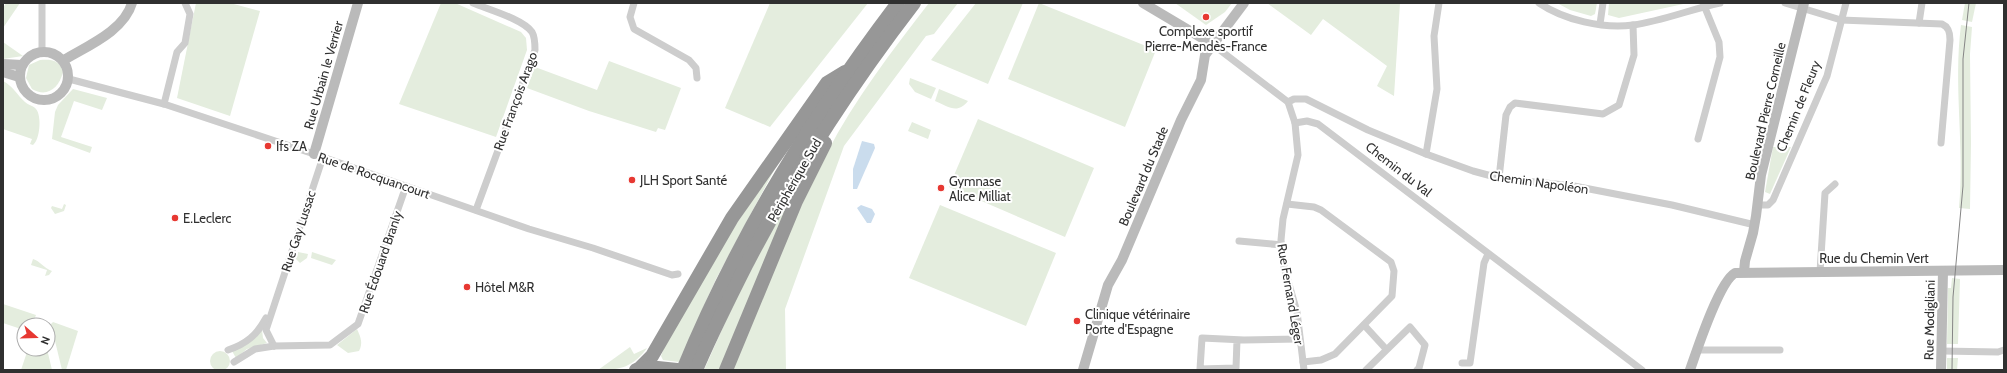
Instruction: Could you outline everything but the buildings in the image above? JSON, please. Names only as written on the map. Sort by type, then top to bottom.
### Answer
[{"type":"highway","name":"Périphérique Sud","points":[[696,370],[754,249],[853,74],[898,3]]},
{"type":"highway","name":"Périphérique Sud","points":[[683,370],[710,309],[766,202],[802,141],[853,74],[914,3]]},
{"type":"highway","points":[[641,369],[652,356],[712,251],[777,153],[827,82],[853,74],[851,100],[834,127],[796,201],[726,370]]},
{"type":"highway","points":[[641,369],[677,370]]},
{"type":"street","points":[[42,3],[42,52]]},
{"type":"street","points":[[64,60],[97,40],[119,24],[127,15],[132,3]]},
{"type":"street","points":[[164,104],[177,52],[185,43],[190,14],[185,3]]},
{"type":"street","name":"Rue Urbain le Verrier","points":[[318,156],[358,3]]},
{"type":"street","name":"Rue François Arago","points":[[472,3],[525,25],[532,32],[535,41],[535,50],[476,210]]},
{"type":"street","points":[[634,3],[630,17],[634,29],[689,60],[696,68],[697,78]]},
{"type":"street","points":[[1142,3],[1212,44],[1288,102],[1295,123]]},
{"type":"street","name":"Boulevard du Stade","points":[[1083,370],[1108,285],[1122,260],[1181,120],[1201,80],[1205,55],[1244,3]]},
{"type":"street","points":[[1426,154],[1437,89],[1434,36],[1439,3]]},
{"type":"street","points":[[1539,3],[1558,14],[1576,21],[1600,24],[1633,25],[1704,5],[1720,3]]},
{"type":"street","points":[[1600,24],[1603,3]]},
{"type":"street","points":[[1785,3],[1804,6],[1842,20],[1942,24],[1949,31],[1950,40],[1941,143]]},
{"type":"street","name":"Chemin de Fleury","points":[[1758,205],[1768,205],[1773,200],[1827,76],[1846,3]]},
{"type":"street","points":[[1919,23],[1922,3]]},
{"type":"street","points":[[1698,139],[1720,57],[1719,42],[1704,5]]},
{"type":"street","name":"Boulevard Pierre Corneille","points":[[1755,225],[1762,168],[1804,6]]},
{"type":"street","points":[[1499,178],[1506,115],[1510,107],[1515,103],[1603,114],[1620,105],[1634,56],[1633,25]]},
{"type":"street","points":[[42,52],[58,56],[64,60],[69,79],[65,89],[59,96],[49,100],[40,100],[30,96],[24,90],[19,77],[19,70],[30,56],[42,52]]},
{"type":"street","points":[[3,64],[22,65]]},
{"type":"street","points":[[3,72],[19,77]]},
{"type":"street","name":"Rue de Rocquancourt","points":[[69,79],[164,104],[529,229],[594,248],[672,274],[678,274]]},
{"type":"street","name":"Chemin Napoléon","points":[[1288,102],[1299,99],[1313,102],[1368,130],[1426,154],[1499,178],[1574,186],[1672,205],[1755,225]]},
{"type":"street","name":"Chemin du Val","points":[[1295,123],[1307,121],[1318,124],[1642,370]]},
{"type":"street","name":"Rue Fernand Léger","points":[[1295,123],[1298,155],[1287,204],[1282,245],[1284,267],[1297,312],[1299,339],[1304,370]]},
{"type":"street","name":"Rue Gay Lussac","points":[[274,346],[266,330],[318,156]]},
{"type":"street","points":[[1820,272],[1825,194],[1835,184]]},
{"type":"street","name":"Rue Édouard Branly","points":[[234,362],[255,349],[274,346],[330,345],[358,324],[406,186]]},
{"type":"street","points":[[1287,204],[1314,207],[1321,210],[1391,262],[1394,271],[1392,296],[1364,325],[1335,354],[1321,360],[1303,362]]},
{"type":"street","points":[[1690,370],[1697,350],[1727,282],[1733,275],[1744,272],[1744,261],[1755,225]]},
{"type":"street","points":[[1239,241],[1282,245]]},
{"type":"street","points":[[1462,363],[1470,363],[1484,263],[1488,254]]},
{"type":"street","name":"Rue du Chemin Vert","points":[[1744,272],[2004,270]]},
{"type":"street","name":"Rue Modigliani","points":[[1941,370],[1943,271]]},
{"type":"street","name":"Rue Gay Lussac","points":[[228,350],[240,346],[250,340],[262,325],[273,306]]},
{"type":"street","points":[[1364,325],[1386,349]]},
{"type":"street","points":[[1366,370],[1410,327],[1425,344],[1419,368],[1416,370]]},
{"type":"street","points":[[1237,340],[1236,368],[1200,369],[1202,338],[1237,340],[1299,339]]},
{"type":"street","points":[[1697,350],[1780,350]]},
{"type":"street","points":[[1942,351],[1998,352],[2004,350]]},
{"type":"green space","points":[[6,3],[20,3],[3,28],[3,8]]},
{"type":"green space","points":[[196,3],[230,3],[260,11],[230,116],[177,98]]},
{"type":"green space","points":[[441,3],[455,3],[521,32],[526,38],[527,50],[496,137],[399,104]]},
{"type":"green space","points":[[770,3],[868,3],[770,127],[725,108]]},
{"type":"green space","points":[[929,3],[958,3],[934,34],[926,36],[844,146],[785,309],[786,370],[730,370],[788,234],[827,153],[861,95]]},
{"type":"green space","points":[[976,3],[1023,3],[988,84],[931,60]]},
{"type":"green space","points":[[1039,3],[1156,50],[1125,127],[1008,79]]},
{"type":"green space","name":"Complexe sportif Pierre-Mendès-France","points":[[1175,3],[1232,3],[1225,12],[1206,25]]},
{"type":"green space","points":[[1267,3],[1400,3],[1394,96],[1377,86],[1387,66],[1323,19],[1311,35]]},
{"type":"green space","points":[[1557,3],[1597,3],[1595,14],[1591,16],[1570,10]]},
{"type":"green space","points":[[1609,3],[1688,3],[1619,18],[1608,15]]},
{"type":"green space","points":[[1965,3],[1976,3],[1972,22],[1962,20]]},
{"type":"green space","points":[[1961,25],[1972,27],[1970,54],[1970,209],[1959,208],[1961,162],[1958,71]]},
{"type":"green space","points":[[3,42],[23,56],[3,59]]},
{"type":"green space","points":[[40,60],[54,61],[60,65],[63,72],[59,83],[52,90],[47,92],[37,92],[32,89],[26,78],[29,65]]},
{"type":"green space","points":[[609,61],[681,88],[665,130],[658,128],[656,132],[589,111],[527,88],[535,67],[597,90]]},
{"type":"green space","points":[[910,78],[936,88],[931,99],[915,92],[909,84]]},
{"type":"green space","points":[[3,81],[38,112],[40,122],[39,133],[33,145],[30,144],[32,139],[3,129]]},
{"type":"green space","points":[[73,89],[107,98],[102,110],[74,101],[61,137],[92,147],[90,153],[52,139],[55,112],[58,105]]},
{"type":"green space","points":[[939,89],[968,101],[960,108],[948,107],[935,101]]},
{"type":"green space","points":[[978,119],[1094,168],[1065,237],[949,187]]},
{"type":"green space","points":[[912,122],[931,130],[928,139],[908,131]]},
{"type":"green space","points":[[1773,147],[1791,147],[1770,194],[1765,192]]},
{"type":"green space","points":[[778,163],[716,279],[679,362],[663,360],[661,356],[664,348],[719,249]]},
{"type":"green space","points":[[799,180],[722,370],[704,370],[736,298]]},
{"type":"green space","points":[[64,204],[66,205],[64,211],[55,214],[51,208],[52,206],[62,209]]},
{"type":"green space","points":[[940,205],[1056,253],[1026,326],[909,278]]},
{"type":"green space","points":[[298,252],[308,254],[307,258],[300,263],[296,259]]},
{"type":"green space","points":[[312,252],[336,260],[332,265],[311,258]]},
{"type":"green space","points":[[33,259],[52,271],[49,275],[45,276],[47,270],[31,265]]},
{"type":"green space","points":[[1952,278],[1960,279],[1958,344],[1947,344],[1948,288],[1951,288]]},
{"type":"green space","points":[[3,304],[36,315],[35,317],[16,317],[16,327],[3,323]]},
{"type":"green space","points":[[56,323],[78,331],[66,370],[62,370],[56,345]]},
{"type":"green space","points":[[357,329],[361,340],[359,351],[348,353],[337,345]]},
{"type":"green space","points":[[262,330],[263,338],[267,343],[247,349],[236,358],[232,351]]},
{"type":"green space","points":[[630,347],[634,354],[647,348],[637,359],[626,366],[598,370]]},
{"type":"green space","points":[[216,351],[224,351],[230,357],[230,365],[224,371],[216,371],[210,365],[210,357]]},
{"type":"green space","points":[[25,357],[49,357],[52,370],[21,370]]},
{"type":"green space","points":[[1947,358],[1958,358],[1957,370],[1947,370]]},
{"type":"water","points":[[862,141],[874,144],[875,148],[857,189],[853,189],[853,169]]},
{"type":"water","points":[[861,205],[872,209],[875,214],[871,223],[867,223],[857,208]]},
{"type":"tram line","points":[[1952,370],[1953,297],[1963,186],[1963,59],[1969,3]]},
{"type":"place","name":"Complexe sportif Pierre-Mendès-France","points":[[1206,17]]},
{"type":"place","name":"Ifs ZA","points":[[268,146]]},
{"type":"place","name":"JLH Sport Santé","points":[[632,180]]},
{"type":"place","name":"Gymnase Alice Milliat","points":[[941,188]]},
{"type":"place","name":"E.Leclerc","points":[[175,218]]},
{"type":"place","name":"Hôtel M&R","points":[[467,287]]},
{"type":"place","name":"Clinique vétérinaire Porte d'Espagne","points":[[1077,321]]}]
